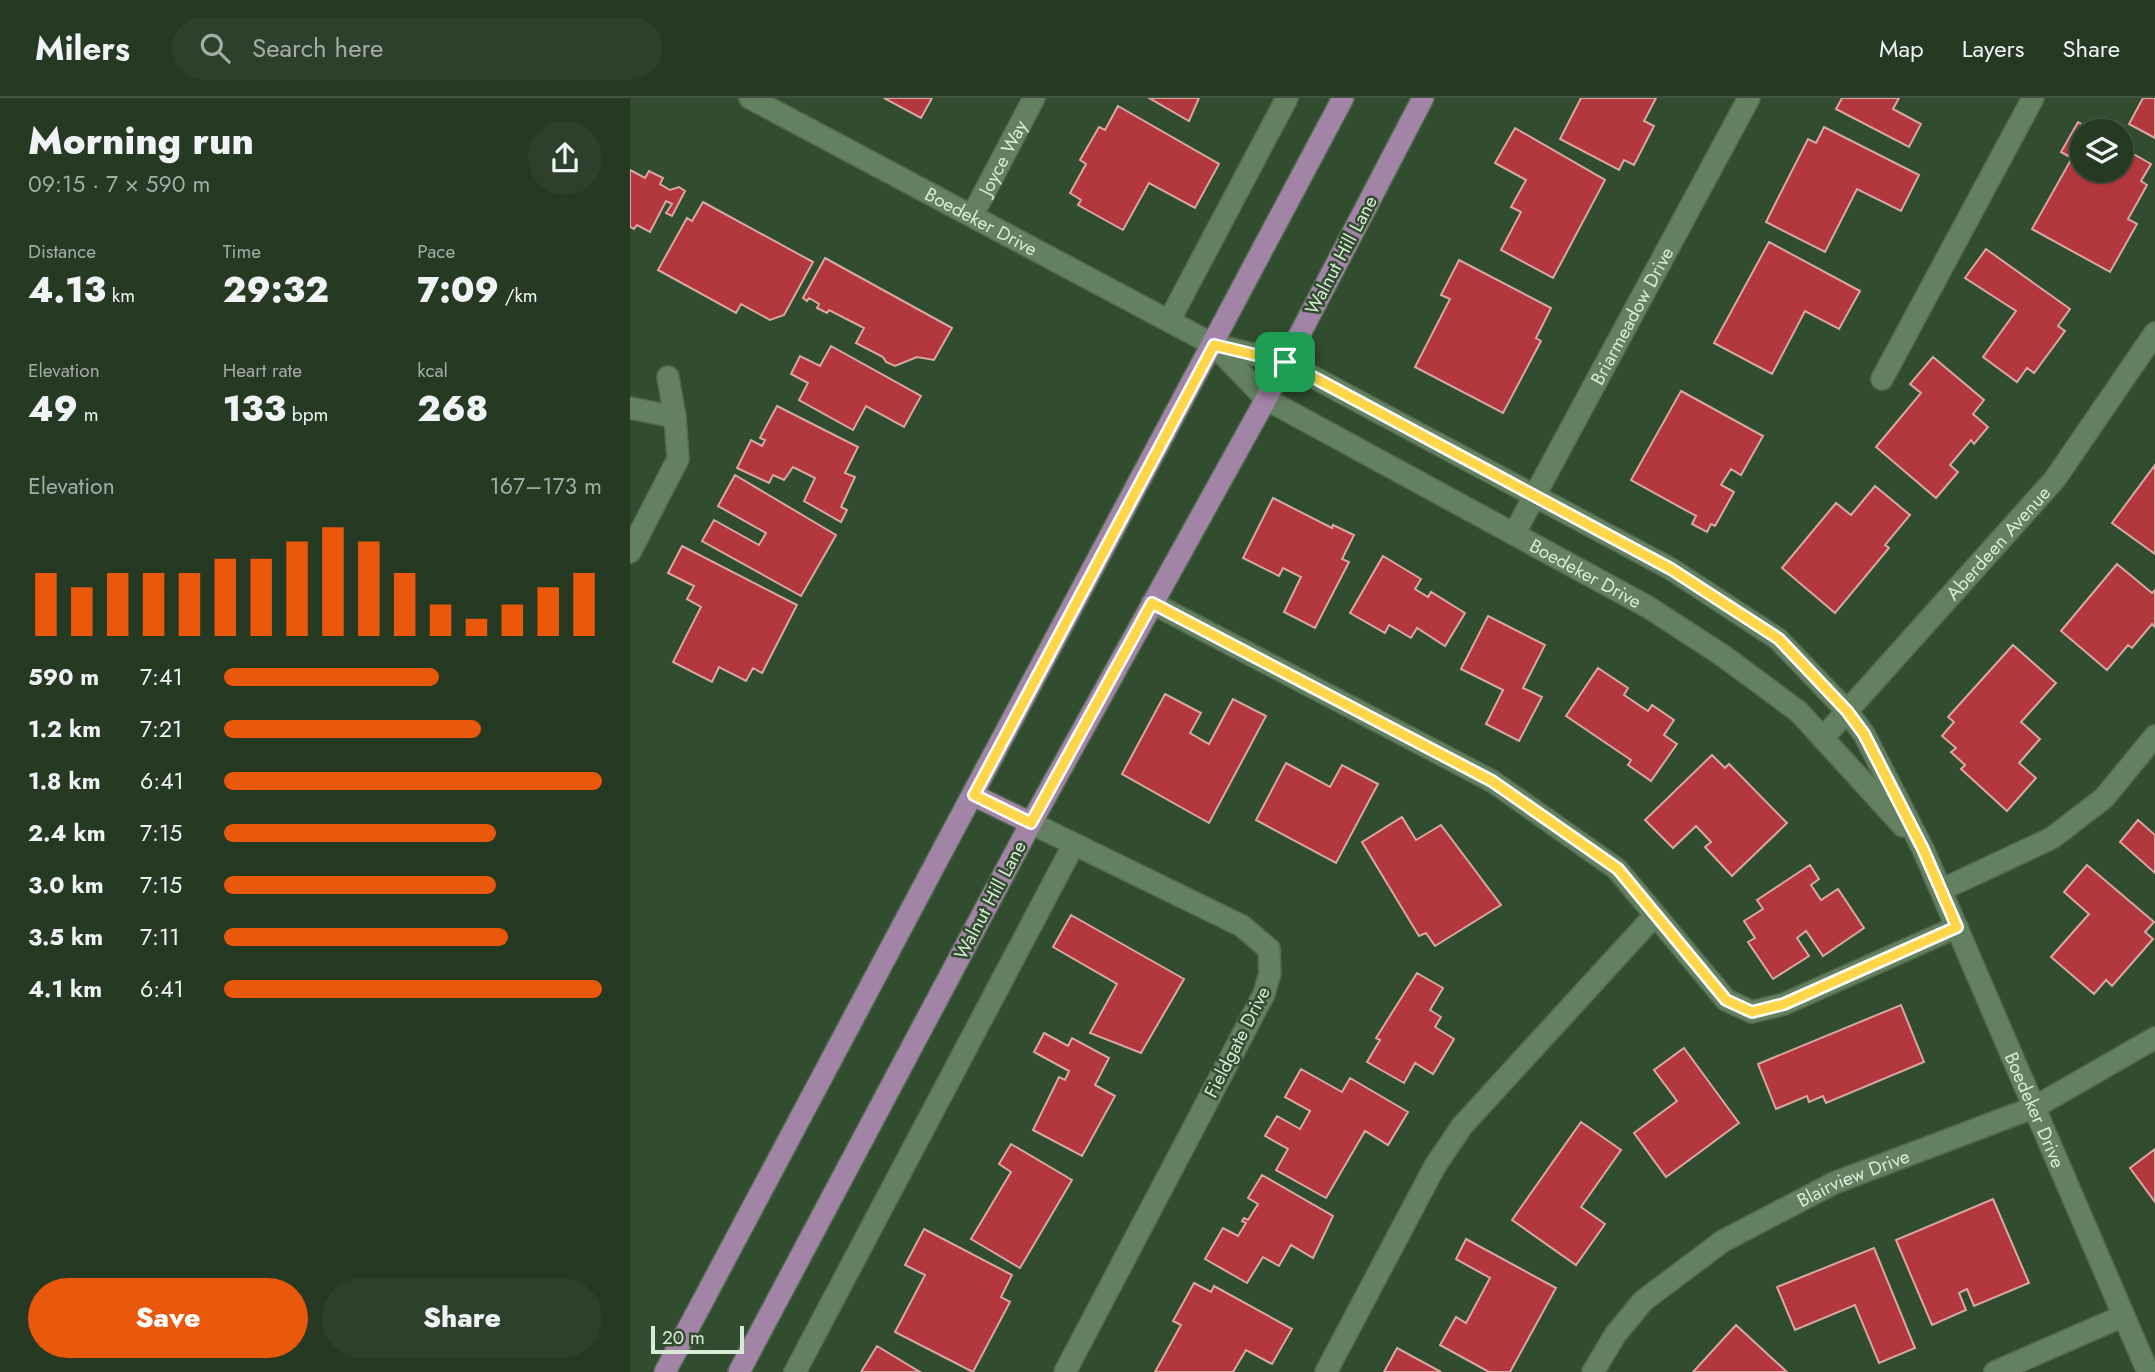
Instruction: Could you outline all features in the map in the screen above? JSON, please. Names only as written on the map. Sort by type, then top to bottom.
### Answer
[{"type":"main road","points":[[665,1372],[1214,345],[1343,98]]},
{"type":"main road","name":"Walnut Hill Lane","points":[[738,1372],[1031,823],[1266,399],[1423,98]]},
{"type":"main road","points":[[974,795],[1031,823]]},
{"type":"street","name":"Joyce Way","points":[[972,216],[1034,98]]},
{"type":"street","points":[[1169,321],[1287,98]]},
{"type":"street","name":"Briarmeadow Drive","points":[[1514,534],[1749,98]]},
{"type":"street","points":[[1882,379],[2033,98]]},
{"type":"street","name":"Boedeker Drive","points":[[759,100],[1214,345],[1285,362],[1671,569],[1779,639],[1847,711],[1864,734],[1923,849],[2148,1372]]},
{"type":"street","name":"Aberdeen Avenue","points":[[1823,738],[2055,479],[2155,333]]},
{"type":"street","name":"Boedeker Drive","points":[[1214,345],[1266,399],[1648,607],[1722,654],[1799,712],[1923,849]]},
{"type":"street","points":[[630,552],[678,459],[676,417],[668,377]]},
{"type":"street","points":[[630,408],[676,417]]},
{"type":"street","points":[[1152,603],[1492,781],[1618,869],[1726,1000],[1752,1012],[1784,1004],[1957,927]]},
{"type":"street","points":[[1941,890],[2052,838],[2104,798],[2155,736]]},
{"type":"street","name":"Fieldgate Drive","points":[[1031,823],[1242,926],[1269,949],[1270,974],[1264,994],[1065,1372]]},
{"type":"street","points":[[795,1372],[1074,844]]},
{"type":"street","points":[[1326,1372],[1435,1166],[1462,1126],[1655,915]]},
{"type":"street","name":"Blairview Drive","points":[[1593,1372],[1615,1335],[1643,1301],[1723,1241],[1834,1183],[2035,1107],[2155,1038]]},
{"type":"street","points":[[1996,1372],[2123,1316]]},
{"type":"building","points":[[884,98],[932,98],[921,118]]},
{"type":"building","points":[[1149,98],[1199,98],[1189,121]]},
{"type":"building","points":[[1581,98],[1656,98],[1644,121],[1654,126],[1634,165],[1624,160],[1619,170],[1560,139]]},
{"type":"building","points":[[1842,98],[1899,98],[1893,109],[1921,124],[1909,147],[1836,109]]},
{"type":"building","points":[[2143,98],[2155,98],[2155,138],[2133,126],[2132,119]]},
{"type":"building","points":[[1118,106],[1219,164],[1195,208],[1149,183],[1123,230],[1078,205],[1081,200],[1070,193],[1086,164],[1080,160],[1099,127],[1105,130]]},
{"type":"building","points":[[1824,127],[1919,175],[1901,211],[1857,189],[1825,252],[1766,222],[1808,139],[1816,143]]},
{"type":"building","points":[[1515,128],[1605,180],[1553,278],[1501,250],[1521,212],[1511,207],[1526,180],[1495,163]]},
{"type":"building","points":[[2070,136],[2070,157],[2061,152]]},
{"type":"building","points":[[2133,154],[2151,164],[2141,181],[2147,185],[2128,219],[2137,224],[2110,272],[2032,229],[2070,162],[2070,182],[2133,182]]},
{"type":"building","points":[[630,170],[645,178],[649,171],[663,178],[660,184],[670,190],[679,187],[685,191],[672,216],[666,213],[672,204],[666,201],[650,232],[637,225],[634,229],[630,227]]},
{"type":"building","points":[[703,202],[813,262],[784,315],[770,320],[741,304],[736,313],[658,270],[687,218],[692,221]]},
{"type":"building","points":[[1769,242],[1860,291],[1839,329],[1805,311],[1772,374],[1714,343]]},
{"type":"building","points":[[1986,249],[2070,309],[2058,326],[2065,331],[2034,373],[2027,368],[2017,382],[1983,357],[2016,311],[1965,278]]},
{"type":"building","points":[[825,258],[952,328],[934,360],[917,357],[895,366],[886,362],[883,357],[856,343],[864,328],[829,310],[827,313],[817,308],[819,304],[809,298],[807,301],[803,298]]},
{"type":"building","points":[[1459,260],[1551,308],[1536,338],[1541,341],[1503,413],[1415,367],[1450,299],[1441,295]]},
{"type":"building","points":[[831,346],[921,396],[904,427],[866,406],[853,430],[799,400],[808,383],[791,374],[800,356],[820,366]]},
{"type":"building","points":[[1933,357],[1984,400],[1973,414],[1988,427],[1974,444],[1971,440],[1950,465],[1958,472],[1936,498],[1876,447],[1921,393],[1910,384]]},
{"type":"building","points":[[1681,391],[1763,436],[1741,475],[1731,469],[1721,485],[1734,492],[1715,526],[1711,524],[1707,532],[1692,524],[1696,516],[1631,480]]},
{"type":"building","points":[[777,406],[858,447],[845,473],[855,477],[841,507],[847,510],[841,522],[804,501],[815,478],[793,467],[784,480],[773,475],[769,483],[737,468],[751,440],[762,446],[765,440],[760,438]]},
{"type":"building","points":[[2155,465],[2155,554],[2112,523]]},
{"type":"building","points":[[735,475],[836,535],[801,596],[702,541],[714,520],[759,545],[766,533],[718,506]]},
{"type":"building","points":[[1875,486],[1910,515],[1885,545],[1889,548],[1835,613],[1782,568],[1836,503],[1851,515]]},
{"type":"building","points":[[1273,498],[1332,528],[1333,525],[1354,535],[1342,559],[1349,562],[1315,628],[1284,612],[1301,577],[1283,568],[1279,576],[1243,558]]},
{"type":"building","points":[[682,546],[797,605],[762,673],[753,668],[746,681],[719,667],[712,682],[673,662],[701,607],[687,599],[694,586],[668,573]]},
{"type":"building","points":[[1383,556],[1421,579],[1415,589],[1428,597],[1431,592],[1465,613],[1445,646],[1417,628],[1411,638],[1389,625],[1385,633],[1350,613]]},
{"type":"building","points":[[2117,564],[2152,593],[2155,590],[2155,627],[2152,624],[2132,648],[2128,645],[2107,670],[2061,631]]},
{"type":"building","points":[[1488,616],[1545,645],[1523,688],[1542,697],[1519,741],[1486,724],[1503,690],[1461,669]]},
{"type":"building","points":[[2013,645],[2056,683],[2021,722],[2040,739],[2019,763],[2036,778],[2007,811],[1961,769],[1965,765],[1951,752],[1956,748],[1942,736],[1954,722],[1948,717]]},
{"type":"building","points":[[1598,668],[1628,688],[1624,695],[1648,711],[1652,705],[1674,720],[1664,735],[1677,744],[1651,781],[1628,765],[1631,760],[1566,716]]},
{"type":"building","points":[[1165,694],[1201,713],[1190,733],[1209,744],[1233,699],[1266,716],[1209,823],[1122,774]]},
{"type":"building","points":[[1712,755],[1725,768],[1729,764],[1787,823],[1732,876],[1705,847],[1711,842],[1696,826],[1673,848],[1645,820]]},
{"type":"building","points":[[1286,763],[1330,787],[1342,765],[1378,784],[1336,863],[1256,820]]},
{"type":"building","points":[[1402,817],[1416,840],[1441,825],[1501,905],[1435,946],[1426,933],[1419,936],[1362,842]]},
{"type":"building","points":[[2138,820],[2155,835],[2155,873],[2120,842]]},
{"type":"building","points":[[1810,865],[1819,879],[1811,885],[1821,900],[1838,889],[1864,928],[1823,956],[1806,931],[1797,938],[1809,956],[1773,979],[1748,942],[1755,938],[1744,921],[1763,909],[1757,900]]},
{"type":"building","points":[[2087,865],[2154,922],[2145,932],[2153,939],[2112,986],[2106,980],[2094,994],[2051,957],[2089,914],[2064,892]]},
{"type":"building","points":[[1071,915],[1184,979],[1141,1053],[1090,1033],[1117,984],[1053,947]]},
{"type":"building","points":[[1417,973],[1443,988],[1430,1010],[1441,1017],[1435,1027],[1454,1039],[1433,1074],[1415,1063],[1404,1083],[1367,1062],[1380,1040],[1376,1038]]},
{"type":"building","points":[[1901,1005],[1924,1062],[1826,1103],[1823,1096],[1809,1102],[1807,1096],[1776,1109],[1758,1064]]},
{"type":"building","points":[[1044,1033],[1068,1046],[1072,1038],[1109,1058],[1095,1085],[1115,1096],[1082,1156],[1033,1130],[1059,1077],[1065,1080],[1069,1071],[1034,1052]]},
{"type":"building","points":[[1684,1048],[1739,1123],[1666,1177],[1634,1133],[1677,1101],[1654,1070]]},
{"type":"building","points":[[1301,1069],[1342,1092],[1350,1078],[1408,1112],[1388,1145],[1365,1131],[1326,1198],[1276,1170],[1288,1149],[1265,1136],[1277,1116],[1300,1129],[1310,1111],[1285,1097]]},
{"type":"building","points":[[1581,1122],[1621,1150],[1581,1207],[1605,1224],[1576,1265],[1512,1220]]},
{"type":"building","points":[[1011,1144],[1072,1180],[1020,1268],[971,1239],[1011,1172],[999,1164]]},
{"type":"building","points":[[2155,1149],[2155,1202],[2130,1168]]},
{"type":"building","points":[[1262,1175],[1333,1216],[1313,1258],[1291,1245],[1279,1266],[1263,1257],[1247,1283],[1205,1259],[1223,1228],[1238,1236],[1246,1223],[1242,1221],[1244,1218],[1248,1220],[1258,1204],[1248,1198]]},
{"type":"building","points":[[1993,1199],[2029,1283],[1974,1306],[1967,1289],[1959,1293],[1966,1310],[1932,1325],[1896,1240]]},
{"type":"building","points":[[924,1229],[1012,1275],[1001,1297],[1010,1302],[973,1372],[895,1332],[925,1275],[905,1265]]},
{"type":"building","points":[[1466,1239],[1556,1288],[1510,1372],[1489,1372],[1440,1345],[1456,1317],[1466,1323],[1490,1278],[1456,1259]]},
{"type":"building","points":[[1874,1248],[1915,1348],[1879,1363],[1855,1305],[1795,1330],[1777,1287]]},
{"type":"building","points":[[1194,1283],[1211,1292],[1214,1286],[1292,1329],[1272,1364],[1246,1350],[1233,1372],[1155,1372],[1181,1325],[1173,1321]]},
{"type":"building","points":[[1736,1325],[1787,1372],[1693,1372]]},
{"type":"building","points":[[877,1346],[920,1372],[861,1372]]},
{"type":"building","points":[[1397,1348],[1441,1372],[1384,1372]]},
{"type":"route","points":[[1214,345],[1285,362],[1671,569],[1779,639],[1847,711],[1864,734],[1923,849],[1957,927],[1784,1004],[1752,1012],[1726,1000],[1618,869],[1492,781],[1152,603],[1031,823],[974,795],[1214,345]]}]
